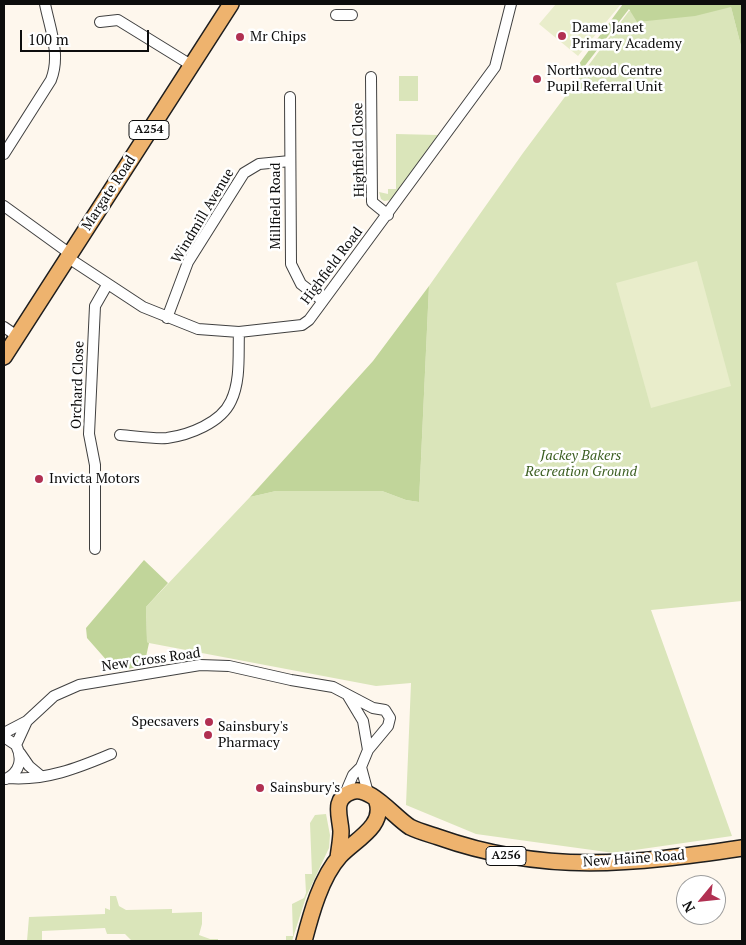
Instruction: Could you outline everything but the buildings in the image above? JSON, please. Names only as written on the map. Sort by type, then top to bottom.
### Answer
[{"type":"main road","name":"Margate Road","points":[[4,357],[231,4]]},
{"type":"main road","points":[[304,941],[318,895],[338,858],[371,828],[379,815],[373,797],[356,790],[344,796],[337,808],[340,830],[338,858]]},
{"type":"main road","name":"New Haine Road","points":[[373,797],[410,827],[464,846],[564,863],[644,862],[742,848]]},
{"type":"main road","name":"New Haine Road","points":[[338,815],[344,826],[355,832],[371,828],[410,827]]},
{"type":"street","points":[[4,154],[56,69],[56,56],[45,4]]},
{"type":"street","points":[[344,4],[344,15]]},
{"type":"street","name":"Highfield Road","points":[[5,210],[106,285],[143,307],[167,318],[198,329],[239,332],[302,325],[309,320],[388,215],[495,67],[511,4]]},
{"type":"street","points":[[100,22],[118,20],[191,65]]},
{"type":"street","name":"Highfield Close","points":[[371,78],[372,202],[388,215]]},
{"type":"street","name":"Millfield Road","points":[[291,97],[291,264],[301,284],[323,301]]},
{"type":"street","name":"Windmill Avenue","points":[[167,318],[188,262],[244,173],[259,164],[290,161]]},
{"type":"street","name":"Orchard Close","points":[[95,549],[95,465],[89,434],[95,306],[106,285]]},
{"type":"street","points":[[4,327],[17,336]]},
{"type":"street","points":[[120,435],[165,438],[188,433],[214,420],[231,402],[238,376],[239,332]]},
{"type":"street","name":"New Cross Road","points":[[18,749],[4,735],[27,721],[54,696],[79,685],[200,665],[229,666],[291,680],[333,686],[348,696],[373,708],[381,708],[390,718],[388,726],[382,732]]},
{"type":"street","points":[[348,696],[364,723],[374,734],[382,732]]},
{"type":"street","points":[[368,750],[364,723],[366,713],[373,708]]},
{"type":"street","name":"New Cross Road","points":[[6,779],[19,767],[18,749],[27,721]]},
{"type":"street","points":[[344,796],[353,775],[361,767],[368,750],[382,732]]},
{"type":"street","points":[[18,749],[29,766],[41,776]]},
{"type":"street","points":[[6,779],[29,780],[41,776],[55,775],[111,754]]},
{"type":"street","points":[[361,767],[373,797]]},
{"type":"green space","points":[[556,4],[621,4],[578,56],[539,24]]},
{"type":"green space","points":[[623,4],[742,4],[742,50],[731,7],[695,16],[637,22],[629,9],[580,72],[576,68]]},
{"type":"green space","name":"Jackey Bakers Recreation Ground","points":[[731,7],[742,50],[742,601],[651,610],[732,836],[614,853],[476,834],[406,805],[411,683],[376,686],[149,643],[147,642],[146,607],[250,497],[276,491],[382,491],[406,500],[419,502],[429,286],[523,153],[629,11]]},
{"type":"green space","points":[[399,76],[418,76],[418,101],[399,101]]},
{"type":"green space","points":[[396,134],[438,135],[391,200],[384,201],[381,199],[379,192],[388,194],[388,189],[396,189]]},
{"type":"green space","points":[[697,261],[731,386],[651,408],[616,283]]},
{"type":"green space","points":[[429,286],[419,502],[406,500],[382,491],[276,491],[250,497],[373,361]]},
{"type":"green space","points":[[144,560],[168,583],[146,607],[147,642],[149,643],[144,666],[116,671],[87,638],[86,628]]},
{"type":"green space","points":[[326,814],[330,835],[329,848],[306,897],[292,941],[286,941],[286,936],[293,936],[292,904],[304,898],[306,893],[305,874],[312,874],[310,823],[315,815]]},
{"type":"green space","points":[[110,896],[116,896],[119,906],[126,910],[172,909],[172,913],[202,912],[202,924],[199,935],[210,939],[218,939],[218,941],[132,941],[125,934],[107,934],[105,928],[42,931],[42,941],[27,941],[29,917],[105,914],[105,908],[110,910]]},
{"type":"place","name":"Dame Janet Primary Academy","points":[[562,36]]},
{"type":"place","name":"Mr Chips","points":[[240,37]]},
{"type":"place","name":"Northwood Centre Pupil Referral Unit","points":[[537,79]]},
{"type":"place","name":"Invicta Motors","points":[[39,479]]},
{"type":"place","name":"Specsavers","points":[[209,722]]},
{"type":"place","name":"Sainsbury's Pharmacy","points":[[208,735]]},
{"type":"place","name":"Sainsbury's","points":[[260,788]]}]
